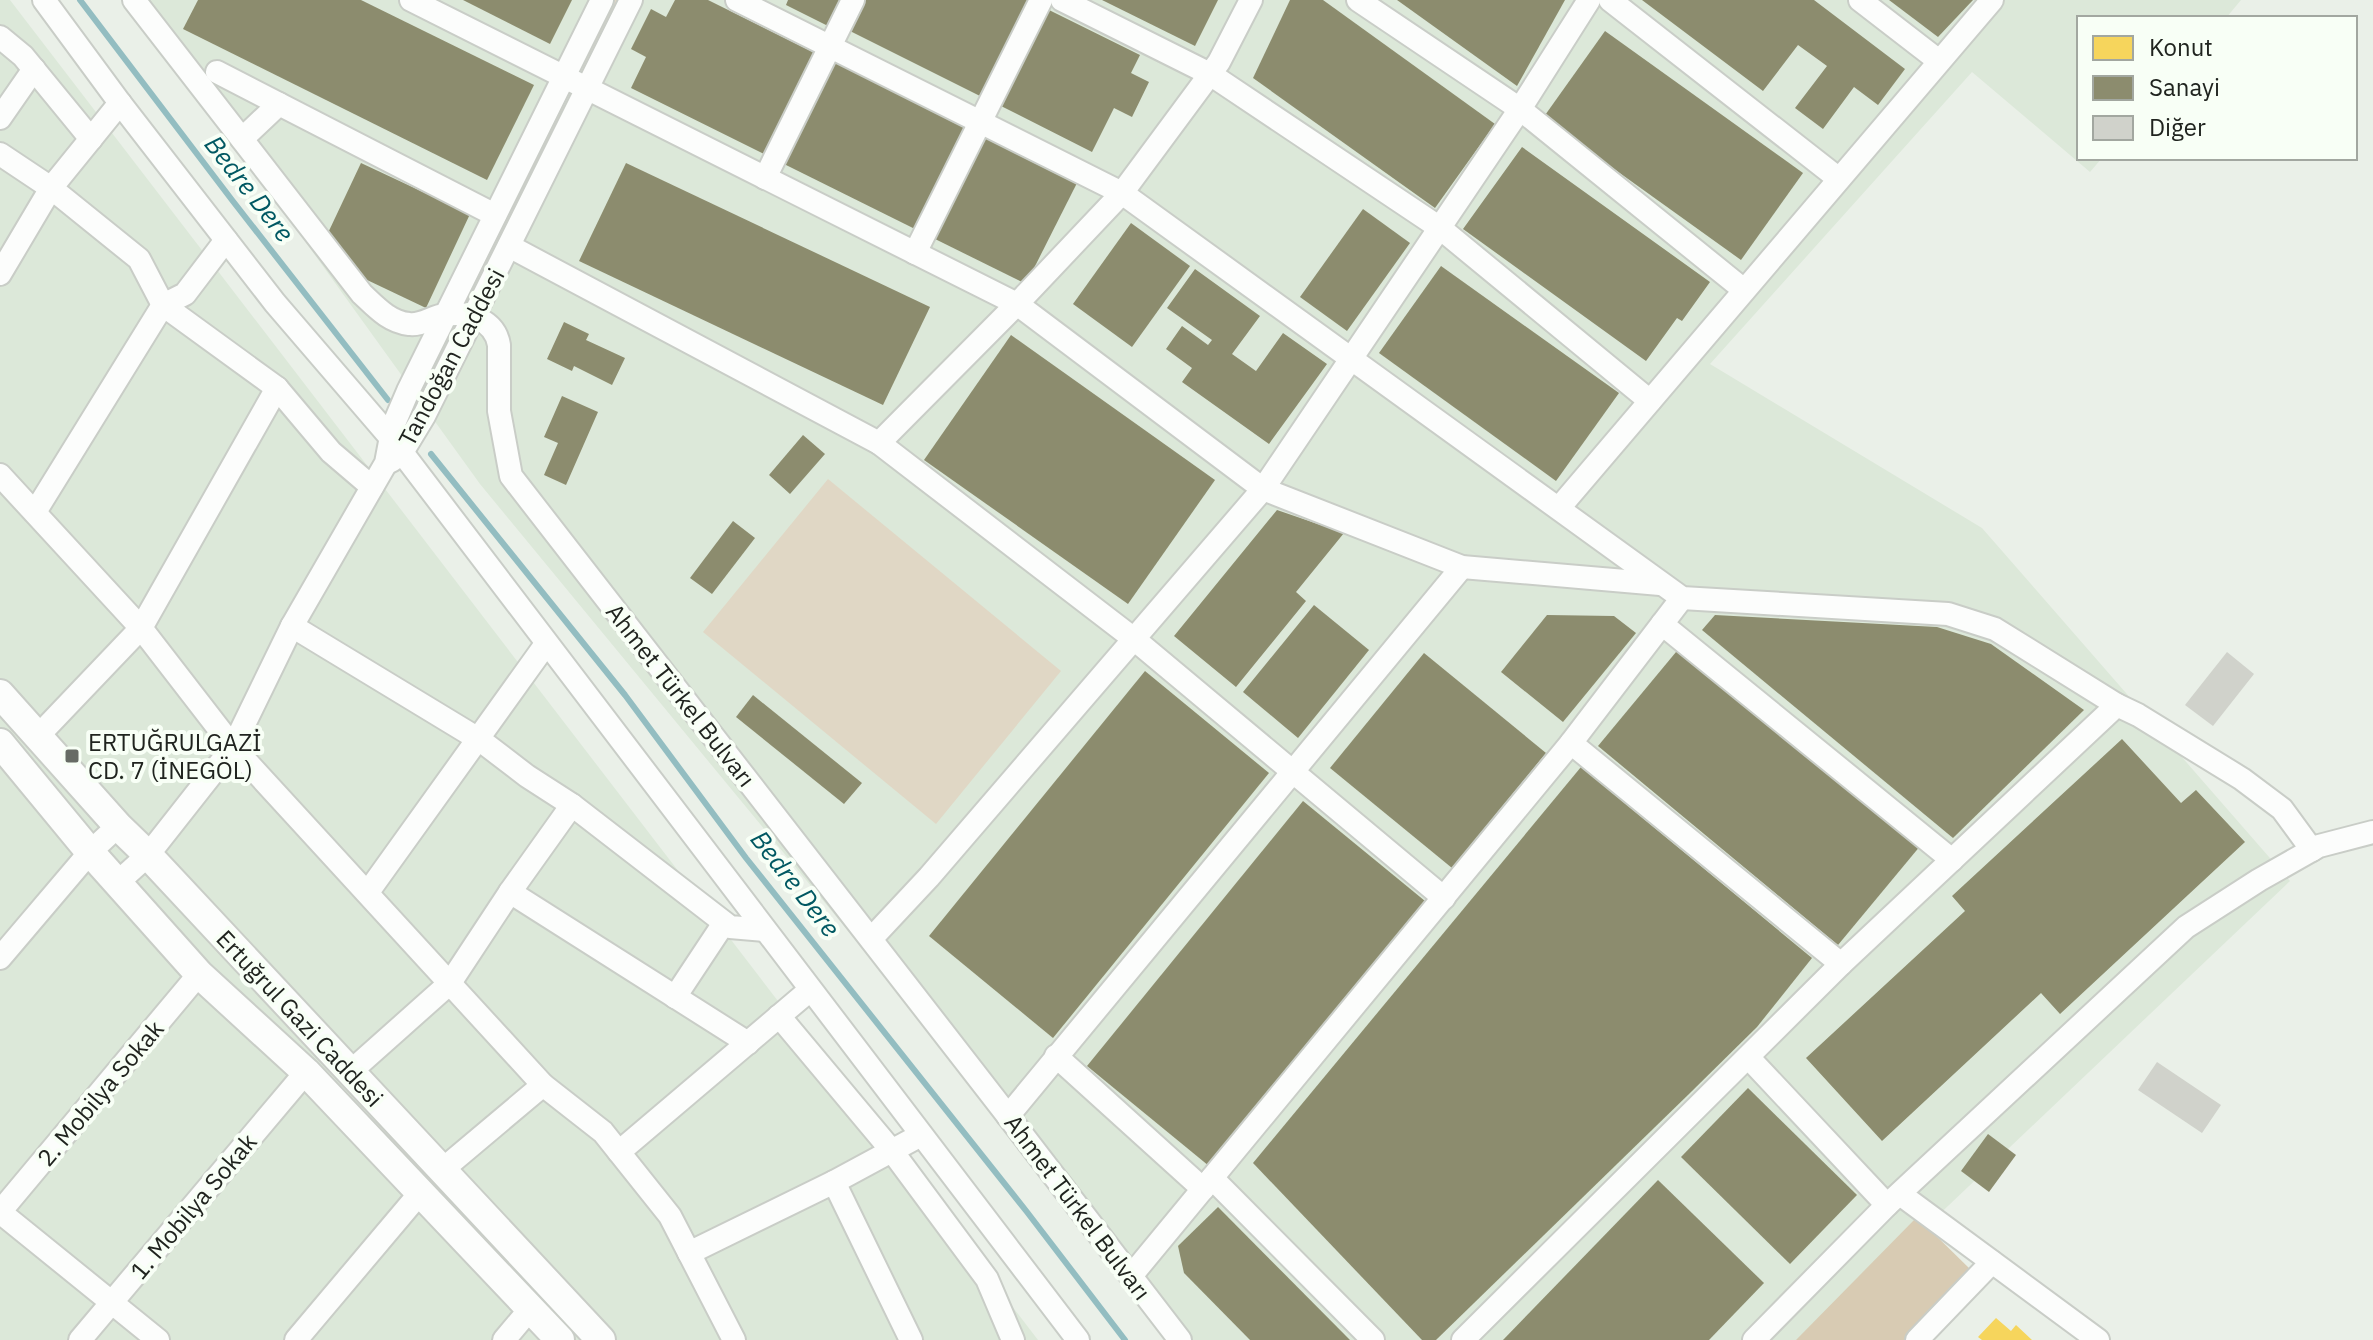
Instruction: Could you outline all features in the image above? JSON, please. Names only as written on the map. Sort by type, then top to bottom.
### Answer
[{"type":"main road","name":"Ertuğrul Gazi Caddesi","points":[[0,694],[118,826],[601,1340]]},
{"type":"main road","name":"Ertuğrul Gazi Caddesi","points":[[0,743],[90,852],[199,974],[306,1072],[560,1340]]},
{"type":"main road","points":[[420,1193],[442,1170]]},
{"type":"street","points":[[44,0],[275,303],[546,644],[1078,1340]]},
{"type":"street","points":[[134,0],[362,294],[389,319],[412,325],[445,314],[474,316]]},
{"type":"street","points":[[411,0],[1017,304],[1263,489],[1462,567],[1663,584]]},
{"type":"street","name":"Tandoğan Caddesi","points":[[393,452],[393,426],[408,391],[602,0]]},
{"type":"street","name":"Tandoğan Caddesi","points":[[393,452],[424,416],[631,0]]},
{"type":"street","points":[[737,0],[1122,193],[1682,598],[1948,614],[1995,629],[2242,779],[2282,809],[2312,850]]},
{"type":"street","points":[[765,178],[853,0]]},
{"type":"street","points":[[915,253],[1041,0]]},
{"type":"street","points":[[1062,0],[1210,74],[1440,228],[1650,401]]},
{"type":"street","points":[[879,443],[1122,193],[1225,52],[1251,0]]},
{"type":"street","points":[[1358,0],[1520,109],[1744,290]]},
{"type":"street","points":[[871,939],[929,877],[1263,489],[1520,109],[1589,0]]},
{"type":"street","points":[[1610,0],[1839,179]]},
{"type":"street","points":[[1860,0],[1939,61]]},
{"type":"street","points":[[1559,508],[1992,0]]},
{"type":"street","points":[[0,37],[23,56],[91,139]]},
{"type":"street","points":[[0,118],[34,69]]},
{"type":"street","points":[[217,72],[495,215]]},
{"type":"street","points":[[0,274],[51,188],[120,103]]},
{"type":"street","points":[[242,139],[279,104]]},
{"type":"street","points":[[0,154],[51,188],[139,259],[163,305],[277,388],[331,452],[372,487]]},
{"type":"street","points":[[35,512],[163,305],[185,294],[226,240]]},
{"type":"street","points":[[509,246],[879,443],[1134,639],[1444,898]]},
{"type":"street","name":"Ahmet Türkel Bulvarı","points":[[474,316],[492,327],[497,334],[499,411],[511,476],[1180,1340]]},
{"type":"street","points":[[37,737],[141,628],[277,388]]},
{"type":"street","points":[[117,883],[148,855],[233,747],[292,626],[393,452]]},
{"type":"street","points":[[0,475],[141,628],[233,747],[543,1085],[603,1132],[670,1216],[734,1340]]},
{"type":"street","points":[[1008,1116],[1462,567]]},
{"type":"street","points":[[1131,1276],[1571,743],[1682,598]]},
{"type":"street","points":[[1662,624],[1952,860]]},
{"type":"street","points":[[292,626],[480,740],[572,805],[730,927],[765,930]]},
{"type":"street","points":[[368,892],[546,644]]},
{"type":"street","points":[[1463,1340],[1841,964],[2117,705]]},
{"type":"street","points":[[1571,743],[1841,964]]},
{"type":"street","points":[[350,1072],[450,983],[572,805]]},
{"type":"street","points":[[0,958],[90,852],[118,826]]},
{"type":"street","points":[[1754,1340],[1894,1200],[2186,927],[2319,846],[2373,832]]},
{"type":"street","points":[[510,892],[748,1043]]},
{"type":"street","points":[[675,997],[724,923]]},
{"type":"street","name":"2. Mobilya Sokak","points":[[0,1212],[199,974]]},
{"type":"street","points":[[619,1152],[810,990]]},
{"type":"street","points":[[779,1016],[892,1151],[987,1279],[1013,1340]]},
{"type":"street","points":[[1056,1056],[1208,1184],[1373,1340]]},
{"type":"street","points":[[1748,1057],[1894,1200],[1992,1262],[2098,1340]]},
{"type":"street","name":"1. Mobilya Sokak","points":[[80,1340],[306,1072]]},
{"type":"street","points":[[442,1170],[543,1085]]},
{"type":"street","points":[[689,1253],[834,1182],[921,1135]]},
{"type":"street","points":[[834,1182],[911,1340]]},
{"type":"street","points":[[307,1336],[420,1193]]},
{"type":"street","points":[[0,1212],[158,1340]]},
{"type":"street","points":[[1917,1340],[1992,1262]]},
{"type":"street","points":[[504,1340],[531,1308]]},
{"type":"shaded area","points":[[0,0],[10,0],[1038,1340],[0,1340]]},
{"type":"shaded area","points":[[131,0],[2241,0],[2228,16],[2077,16],[2077,160],[2100,160],[2090,172],[1972,72],[1710,364],[1982,528],[2290,881],[1807,1340],[1185,1340],[480,484]]},
{"type":"shaded area","points":[[612,0],[620,0],[585,70],[579,66]]},
{"type":"shaded area","points":[[561,105],[567,108],[471,302],[465,299]]},
{"type":"shaded area","points":[[828,479],[1061,671],[936,824],[703,632]]},
{"type":"shaded area","points":[[1917,1217],[1972,1271],[1904,1340],[1796,1340]]},
{"type":"building: Konut","points":[[1996,1318],[2011,1331],[2016,1325],[2032,1340],[1982,1340],[1978,1337]]},
{"type":"building: Sanayi","points":[[198,0],[361,0],[534,85],[487,180],[183,29]]},
{"type":"building: Sanayi","points":[[463,0],[572,0],[550,44]]},
{"type":"building: Sanayi","points":[[675,0],[708,0],[821,56],[770,157],[631,88],[646,57],[631,49],[651,9],[666,17]]},
{"type":"building: Sanayi","points":[[788,0],[848,0],[834,29],[786,5]]},
{"type":"building: Sanayi","points":[[865,0],[1029,0],[984,98],[850,31]]},
{"type":"building: Sanayi","points":[[1102,0],[1218,0],[1195,46]]},
{"type":"building: Sanayi","points":[[1290,0],[1323,0],[1495,124],[1435,208],[1253,78]]},
{"type":"building: Sanayi","points":[[1397,0],[1565,0],[1517,86]]},
{"type":"building: Sanayi","points":[[1642,0],[1814,0],[1905,69],[1878,105],[1854,87],[1823,129],[1795,108],[1827,66],[1798,45],[1763,91]]},
{"type":"building: Sanayi","points":[[1889,0],[1973,0],[1938,37]]},
{"type":"building: Sanayi","points":[[1045,8],[1140,55],[1131,73],[1149,82],[1132,117],[1114,108],[1092,152],[997,104]]},
{"type":"building: Sanayi","points":[[1605,31],[1803,173],[1741,260],[1543,118]]},
{"type":"building: Sanayi","points":[[834,62],[969,129],[919,231],[784,164]]},
{"type":"building: Sanayi","points":[[981,135],[1077,183],[1026,284],[931,237]]},
{"type":"building: Sanayi","points":[[1522,147],[1710,282],[1682,321],[1677,318],[1646,361],[1463,229]]},
{"type":"building: Sanayi","points":[[361,163],[470,214],[426,308],[365,279],[327,235]]},
{"type":"building: Sanayi","points":[[626,163],[930,307],[883,405],[579,261]]},
{"type":"building: Sanayi","points":[[1363,209],[1410,243],[1347,331],[1300,297]]},
{"type":"building: Sanayi","points":[[1131,223],[1190,266],[1132,347],[1073,304]]},
{"type":"building: Sanayi","points":[[1441,266],[1619,393],[1556,481],[1379,353]]},
{"type":"building: Sanayi","points":[[1195,269],[1260,316],[1232,354],[1256,371],[1283,333],[1327,364],[1269,444],[1182,382],[1192,368],[1166,349],[1182,326],[1208,345],[1212,340],[1167,308]]},
{"type":"building: Sanayi","points":[[564,322],[589,334],[586,340],[625,358],[612,385],[574,366],[572,371],[547,359]]},
{"type":"building: Sanayi","points":[[1011,335],[1215,480],[1128,604],[924,460]]},
{"type":"building: Sanayi","points":[[562,396],[598,412],[566,485],[544,475],[558,443],[544,437]]},
{"type":"building: Sanayi","points":[[803,435],[825,454],[790,494],[769,475]]},
{"type":"building: Sanayi","points":[[1277,510],[1344,533],[1296,592],[1306,601],[1236,687],[1174,636]]},
{"type":"building: Sanayi","points":[[733,521],[755,538],[712,594],[690,578]]},
{"type":"building: Sanayi","points":[[1314,605],[1369,650],[1298,738],[1243,692]]},
{"type":"building: Sanayi","points":[[1547,615],[1614,616],[1636,633],[1563,722],[1501,672]]},
{"type":"building: Sanayi","points":[[1715,615],[1937,627],[1991,644],[2084,710],[1953,838],[1702,630]]},
{"type":"building: Sanayi","points":[[1681,646],[1921,845],[1838,945],[1598,746]]},
{"type":"building: Sanayi","points":[[1424,653],[1546,753],[1452,868],[1330,768]]},
{"type":"building: Sanayi","points":[[1145,671],[1269,773],[1053,1038],[929,936]]},
{"type":"building: Sanayi","points":[[753,695],[862,783],[844,804],[736,717]]},
{"type":"building: Sanayi","points":[[2122,739],[2181,803],[2196,790],[2245,842],[2060,1014],[2041,993],[1882,1141],[1806,1058],[1965,911],[1952,896]]},
{"type":"building: Sanayi","points":[[1581,767],[1812,958],[1757,1027],[1690,1093],[1436,1340],[1422,1340],[1253,1163]]},
{"type":"building: Sanayi","points":[[1303,801],[1425,901],[1209,1166],[1087,1066]]},
{"type":"building: Sanayi","points":[[1748,1088],[1857,1195],[1790,1264],[1681,1157]]},
{"type":"building: Sanayi","points":[[1988,1134],[2016,1155],[1989,1192],[1961,1171]]},
{"type":"building: Sanayi","points":[[1658,1180],[1764,1283],[1709,1340],[1503,1340]]},
{"type":"building: Sanayi","points":[[1218,1207],[1350,1340],[1250,1340],[1184,1273],[1178,1246]]},
{"type":"building: Diğer","points":[[2227,652],[2254,674],[2213,726],[2185,705]]},
{"type":"building: Diğer","points":[[2157,1062],[2221,1105],[2202,1133],[2138,1090]]},
{"type":"waterway","name":"Bedre Dere","points":[[80,0],[388,400]]},
{"type":"waterway","name":"Bedre Dere","points":[[431,454],[625,695],[746,858],[1125,1340]]},
{"type":"place","name":"ERTUĞRULGAZİ CD. 7 (İNEGÖL)","points":[[72,756]]}]
